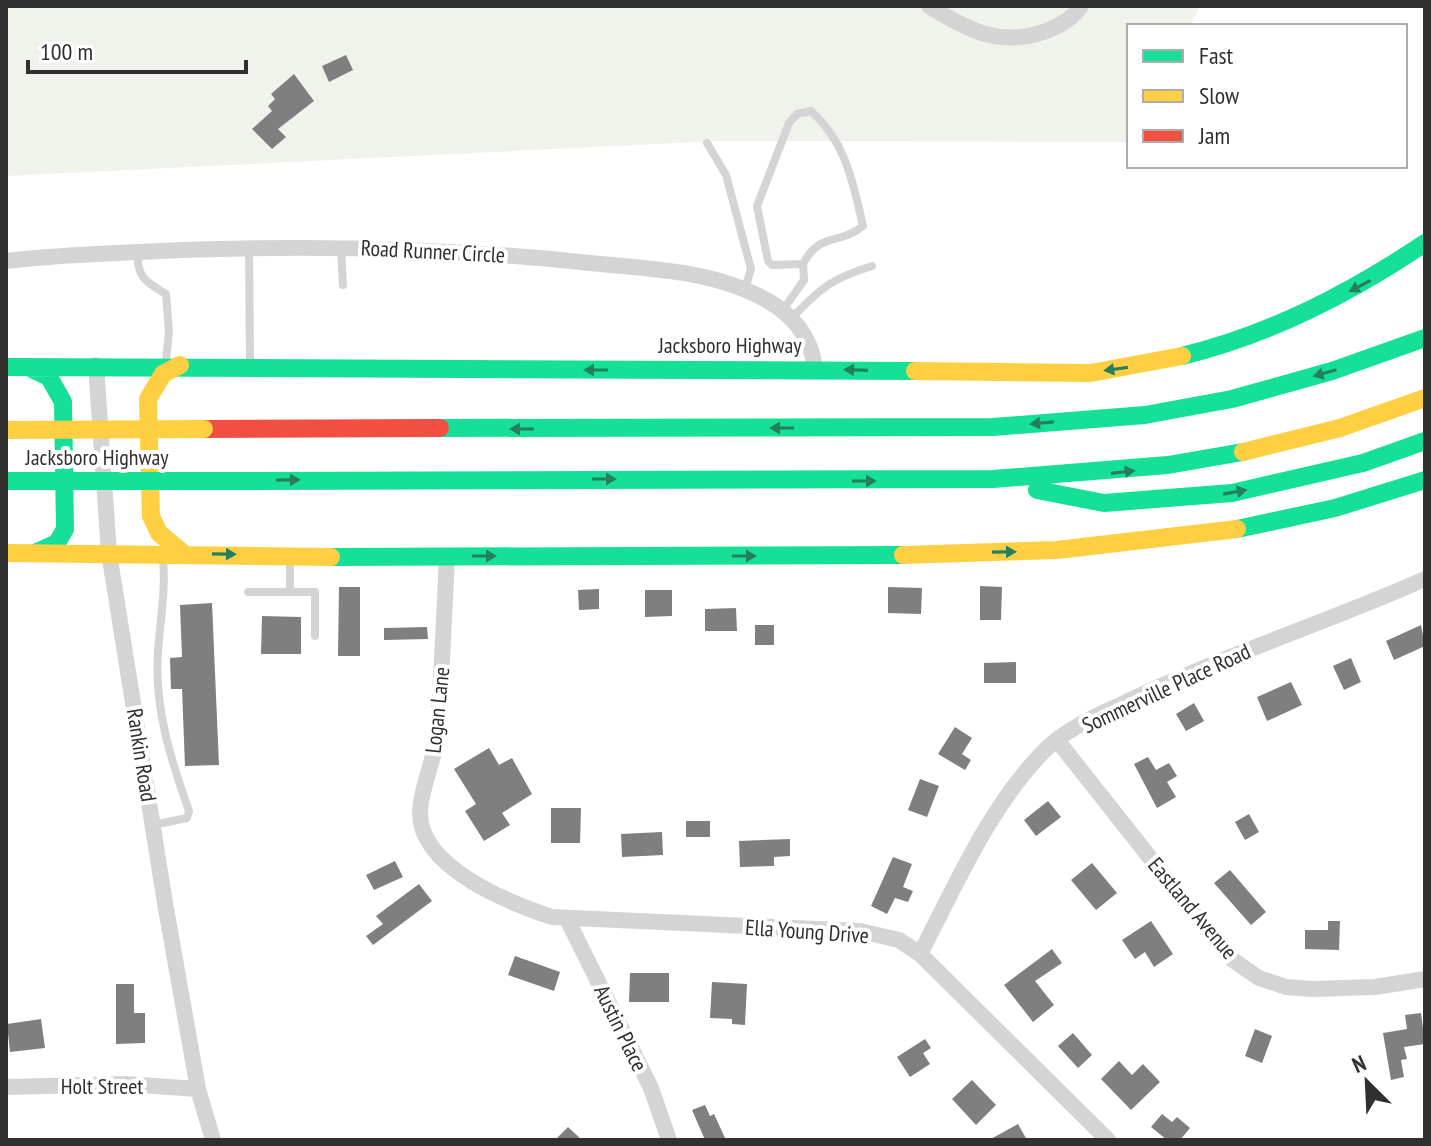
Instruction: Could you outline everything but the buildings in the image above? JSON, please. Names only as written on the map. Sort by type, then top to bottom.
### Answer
[{"type":"main road","name":"Jacksboro Highway","points":[[6,367],[173,365],[1091,373],[1155,364],[1218,350],[1299,318],[1373,279],[1425,243]]},
{"type":"main road","name":"Jacksboro Highway","points":[[6,430],[993,427],[1145,415],[1232,399],[1332,371],[1425,338]]},
{"type":"main road","points":[[173,365],[163,374],[148,399],[151,516],[159,533],[184,554]]},
{"type":"main road","points":[[28,367],[49,377],[63,402],[65,529],[57,543],[35,553]]},
{"type":"main road","name":"Jacksboro Highway","points":[[6,481],[364,478],[991,481],[1122,473],[1221,456],[1325,432],[1425,398]]},
{"type":"main road","points":[[991,481],[1104,503],[1232,493],[1363,463],[1425,441]]},
{"type":"main road","points":[[6,553],[447,557],[855,556],[1055,551],[1250,526],[1424,486]]},
{"type":"street","points":[[929,6],[959,25],[1004,40],[1030,37],[1061,25],[1081,6]]},
{"type":"street","name":"Road Runner Circle","points":[[6,261],[249,248],[416,248],[676,272],[745,289],[787,315]]},
{"type":"street","points":[[787,315],[807,336],[815,369]]},
{"type":"street","name":"Rankin Road","points":[[96,365],[109,553],[198,1089],[213,1140]]},
{"type":"street","name":"Logan Lane","points":[[442,857],[424,828],[420,808],[436,739],[447,557]]},
{"type":"street","name":"Sommerville Place Road","points":[[920,954],[989,823],[1018,782],[1057,740],[1092,718],[1172,681],[1425,579]]},
{"type":"street","name":"Eastland Avenue","points":[[1057,740],[1204,926],[1233,960],[1259,978],[1286,987],[1312,989],[1375,987],[1425,979]]},
{"type":"street","name":"Ella Young Drive","points":[[442,857],[476,885],[508,902],[567,919],[860,931],[899,940],[920,954],[1108,1140]]},
{"type":"street","name":"Austin Place","points":[[567,919],[651,1088],[669,1140]]},
{"type":"street","name":"Holt Street","points":[[6,1087],[125,1084],[198,1089]]},
{"type":"lane","points":[[787,315],[804,280],[803,264],[811,249],[863,226],[849,163],[825,123],[811,111],[797,114],[789,123],[757,206],[768,261],[772,265],[803,264]]},
{"type":"lane","points":[[707,143],[726,175],[751,269],[745,289]]},
{"type":"lane","points":[[341,247],[343,285]]},
{"type":"lane","points":[[249,248],[253,342],[249,366]]},
{"type":"lane","points":[[138,252],[138,273],[144,282],[166,294],[173,365]]},
{"type":"lane","points":[[787,315],[838,276],[872,266]]},
{"type":"lane","points":[[153,825],[187,818],[189,811],[164,735],[157,656],[165,576],[162,554]]},
{"type":"lane","points":[[290,556],[290,592]]},
{"type":"lane","points":[[248,592],[315,592],[315,636]]},
{"type":"shaded area","points":[[6,6],[1200,6],[1191,24],[1127,24],[1127,142],[717,141],[6,176]]},
{"type":"traffic: fast","points":[[1182,356],[1278,324],[1338,295],[1425,243]]},
{"type":"traffic: fast","points":[[440,428],[993,427],[1145,415],[1232,399],[1332,371],[1425,338]]},
{"type":"traffic: fast","points":[[6,367],[915,371]]},
{"type":"traffic: fast","points":[[28,367],[49,377],[63,402],[65,529],[57,543],[35,553]]},
{"type":"traffic: fast","points":[[1037,490],[1104,503],[1232,493],[1363,463],[1425,441]]},
{"type":"traffic: fast","points":[[210,481],[993,479],[1168,465],[1243,452]]},
{"type":"traffic: fast","points":[[1237,529],[1335,508],[1425,480]]},
{"type":"traffic: fast","points":[[7,481],[210,481]]},
{"type":"traffic: fast","points":[[331,557],[903,555]]},
{"type":"traffic: slow","points":[[915,371],[1091,373],[1182,356]]},
{"type":"traffic: slow","points":[[180,365],[163,374],[148,399],[151,516],[159,533],[184,554]]},
{"type":"traffic: slow","points":[[1243,452],[1340,428],[1425,398]]},
{"type":"traffic: slow","points":[[7,430],[204,429]]},
{"type":"traffic: slow","points":[[903,555],[1057,550],[1237,529]]},
{"type":"traffic: slow","points":[[6,553],[331,557]]},
{"type":"traffic: jam","points":[[204,429],[440,428]]}]
